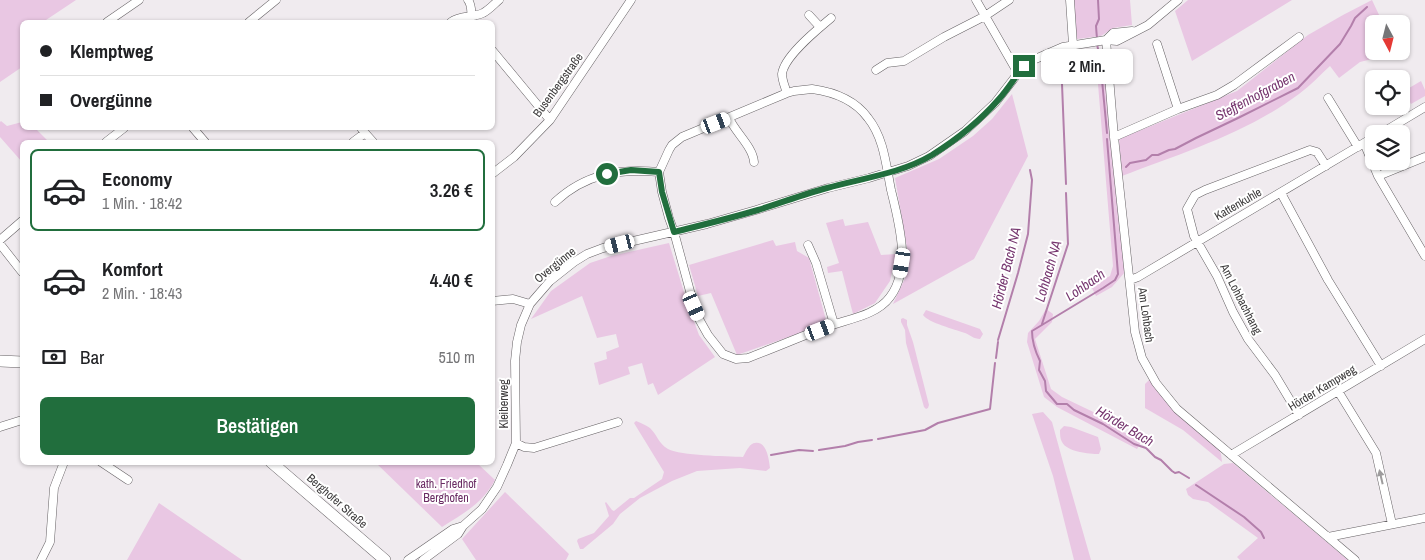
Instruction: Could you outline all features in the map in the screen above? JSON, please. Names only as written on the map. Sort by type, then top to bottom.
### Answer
[{"type":"street","points":[[110,20],[139,0]]},
{"type":"street","points":[[255,20],[276,0]]},
{"type":"street","points":[[468,0],[471,3],[472,20]]},
{"type":"street","points":[[454,20],[457,18],[472,20],[484,13],[499,0]]},
{"type":"street","name":"Busenbergstraße","points":[[495,172],[514,157],[550,120],[631,0]]},
{"type":"street","points":[[976,0],[1015,68],[1020,72]]},
{"type":"street","points":[[876,70],[887,63],[904,61],[944,37],[986,16],[1009,0]]},
{"type":"street","points":[[1070,0],[1073,45]]},
{"type":"street","name":"Overgünne","points":[[521,325],[530,304],[550,281],[587,254],[602,248],[674,232],[756,210],[908,166],[929,156],[965,131],[995,104],[1028,63],[1062,47],[1100,41],[1117,41],[1148,25],[1178,0]]},
{"type":"street","points":[[809,15],[820,27]]},
{"type":"street","points":[[787,93],[782,72],[801,44],[831,18]]},
{"type":"street","points":[[1114,137],[1178,109],[1217,95],[1234,85],[1299,37]]},
{"type":"street","name":"Am Lohbach","points":[[1100,41],[1114,137],[1135,332],[1142,358],[1156,383],[1177,409],[1355,560]]},
{"type":"street","points":[[1157,44],[1178,109]]},
{"type":"street","points":[[495,54],[550,120]]},
{"type":"street","points":[[812,90],[824,91],[846,98],[868,117],[876,130],[882,145],[900,229],[902,250],[900,277],[890,298],[879,308],[748,358],[736,359],[723,354],[708,335],[694,306],[662,192],[659,172],[669,150],[677,140],[689,133],[787,93],[812,90]]},
{"type":"street","points":[[1328,98],[1361,145],[1425,256]]},
{"type":"street","points":[[1394,125],[1425,106]]},
{"type":"street","points":[[729,118],[754,155],[754,162]]},
{"type":"street","points":[[111,140],[122,130]]},
{"type":"street","points":[[195,130],[203,140]]},
{"type":"street","points":[[355,140],[363,130],[371,140]]},
{"type":"street","name":"Kattenkuhle","points":[[1130,280],[1365,143]]},
{"type":"street","name":"Am Lohbachhang","points":[[1299,415],[1275,375],[1248,339],[1233,312],[1217,276],[1194,236],[1188,209],[1195,195],[1310,150],[1317,152],[1326,166]]},
{"type":"street","points":[[1378,176],[1425,157]]},
{"type":"street","points":[[555,202],[578,184],[607,174],[631,170],[659,172]]},
{"type":"street","points":[[1281,193],[1328,280],[1381,366]]},
{"type":"street","points":[[0,240],[20,223]]},
{"type":"street","points":[[0,244],[20,269]]},
{"type":"street","points":[[808,245],[816,263],[834,324]]},
{"type":"street","points":[[495,301],[513,299],[530,304]]},
{"type":"street","name":"Kleiberweg","points":[[423,560],[458,534],[463,526],[482,510],[497,487],[516,443],[515,361],[521,325]]},
{"type":"street","name":"Hörder Kampweg","points":[[1231,455],[1425,339]]},
{"type":"street","points":[[0,361],[20,362]]},
{"type":"street","points":[[1338,391],[1376,453],[1392,524]]},
{"type":"street","points":[[0,427],[20,421]]},
{"type":"street","points":[[516,443],[524,447],[534,448],[618,422]]},
{"type":"street","points":[[41,560],[50,542],[54,488],[63,465]]},
{"type":"street","points":[[106,465],[128,480]]},
{"type":"street","name":"Berghofer Straße","points":[[275,465],[385,560]]},
{"type":"street","points":[[1328,537],[1425,518]]},
{"type":"street","name":"Kleiberweg","points":[[408,560],[453,530],[463,526]]},
{"type":"green space","points":[[0,0],[76,0],[46,20],[20,20],[20,68],[0,82]]},
{"type":"green space","points":[[1072,0],[1130,0],[1132,25],[1113,28],[1101,36],[1077,39]]},
{"type":"green space","points":[[1188,0],[1292,0],[1192,61],[1175,11]]},
{"type":"green space","points":[[1372,0],[1379,15],[1365,15],[1365,60],[1368,60],[1360,62],[1339,78],[1330,66],[1299,94],[1258,120],[1214,141],[1122,176],[1119,139],[1237,91],[1308,35]]},
{"type":"green space","points":[[1105,71],[1125,272],[1112,287],[1096,296],[1091,286],[1110,276],[1113,266],[1097,72]]},
{"type":"green space","points":[[1421,81],[1425,90],[1425,96],[1411,104],[1410,87]]},
{"type":"green space","points":[[1012,94],[1028,156],[974,259],[893,304],[906,276],[907,248],[895,178],[939,159],[973,136],[992,119]]},
{"type":"green space","points":[[0,122],[7,126],[20,123],[20,130],[37,130],[47,140],[20,140],[20,160],[0,137]]},
{"type":"green space","points":[[843,219],[845,226],[868,222],[881,255],[896,254],[890,281],[875,303],[853,314],[842,271],[828,273],[827,267],[839,263],[826,223]]},
{"type":"green space","points":[[773,240],[776,246],[795,242],[797,251],[809,258],[826,320],[823,325],[737,355],[711,293],[698,296],[689,265]]},
{"type":"green space","points":[[669,243],[699,335],[715,357],[658,395],[653,383],[648,385],[642,363],[628,367],[630,374],[599,385],[594,363],[607,359],[606,352],[619,347],[616,334],[597,338],[582,296],[531,319],[551,291],[590,263],[611,256]]},
{"type":"green space","points":[[1046,309],[1053,314],[1052,322],[1035,339],[1051,389],[1062,397],[1108,419],[1113,426],[1141,442],[1137,449],[1057,407],[1044,397],[1027,342],[1028,333],[1039,321]]},
{"type":"green space","points":[[926,310],[980,329],[983,334],[978,339],[936,323],[923,315]]},
{"type":"green space","points":[[903,318],[907,320],[929,405],[926,409],[906,343],[905,330],[901,322]]},
{"type":"green space","points":[[1150,379],[1217,446],[1222,462],[1183,430],[1145,408],[1145,384]]},
{"type":"green space","points":[[1043,412],[1052,422],[1091,560],[1074,560],[1053,476],[1032,414]]},
{"type":"green space","points":[[636,421],[650,428],[668,449],[683,453],[743,457],[751,445],[759,443],[767,452],[770,468],[766,471],[740,468],[697,471],[672,481],[640,498],[620,514],[613,524],[583,549],[580,549],[578,539],[594,533],[609,516],[606,502],[614,511],[630,498],[634,498],[662,479],[664,472],[634,423]]},
{"type":"green space","points":[[1064,426],[1098,437],[1101,449],[1099,454],[1079,452],[1068,448],[1061,441],[1060,430]]},
{"type":"green space","points":[[1233,463],[1348,560],[1240,560],[1237,557],[1258,538],[1208,502],[1193,499],[1188,495],[1186,489],[1224,464]]},
{"type":"green space","name":"kath. Friedhof Berghofen","points":[[378,465],[479,465],[495,480],[478,502],[442,527]]},
{"type":"green space","points":[[505,492],[569,554],[566,560],[476,560],[462,539]]},
{"type":"green space","points":[[159,503],[242,560],[127,560]]},
{"type":"waterway","name":"Lohbach","points":[[1097,39],[1098,0]]},
{"type":"waterway","name":"Steffenhofgraben","points":[[1126,167],[1130,163],[1146,160],[1152,155],[1158,155],[1175,149],[1298,88],[1340,44],[1355,18],[1367,7]]},
{"type":"waterway","name":"Lohbach","points":[[1097,44],[1107,133]]},
{"type":"waterway","points":[[1062,84],[1066,184]]},
{"type":"waterway","name":"Lohbach","points":[[1107,139],[1118,274],[1115,280],[1103,288],[1032,331],[1034,346],[1040,361],[1039,370],[1045,381],[1046,391],[1057,404],[1067,404],[1074,410],[1103,424],[1134,444],[1146,448],[1172,471],[1175,473],[1179,472],[1189,478]]},
{"type":"waterway","name":"Hörder Bach NA","points":[[998,340],[1028,234],[1032,180],[1030,170]]},
{"type":"waterway","name":"Lohbach NA","points":[[1042,324],[1068,244],[1066,193]]},
{"type":"waterway","name":"Hörder Bach NA","points":[[996,358],[998,342]]},
{"type":"waterway","name":"Hörder Bach","points":[[878,439],[925,430],[938,423],[990,409],[995,363]]},
{"type":"waterway","name":"Hörder Bach","points":[[819,450],[872,440]]},
{"type":"waterway","name":"Hörder Bach","points":[[771,455],[799,450],[813,451]]},
{"type":"waterway","name":"Hörder Bach","points":[[1196,485],[1244,517],[1261,532],[1264,538]]},
{"type":"route","points":[[607,174],[631,170],[659,172],[668,218],[674,232],[707,224],[828,188],[869,178],[908,166],[929,156],[974,124],[995,104],[1024,66]]}]
